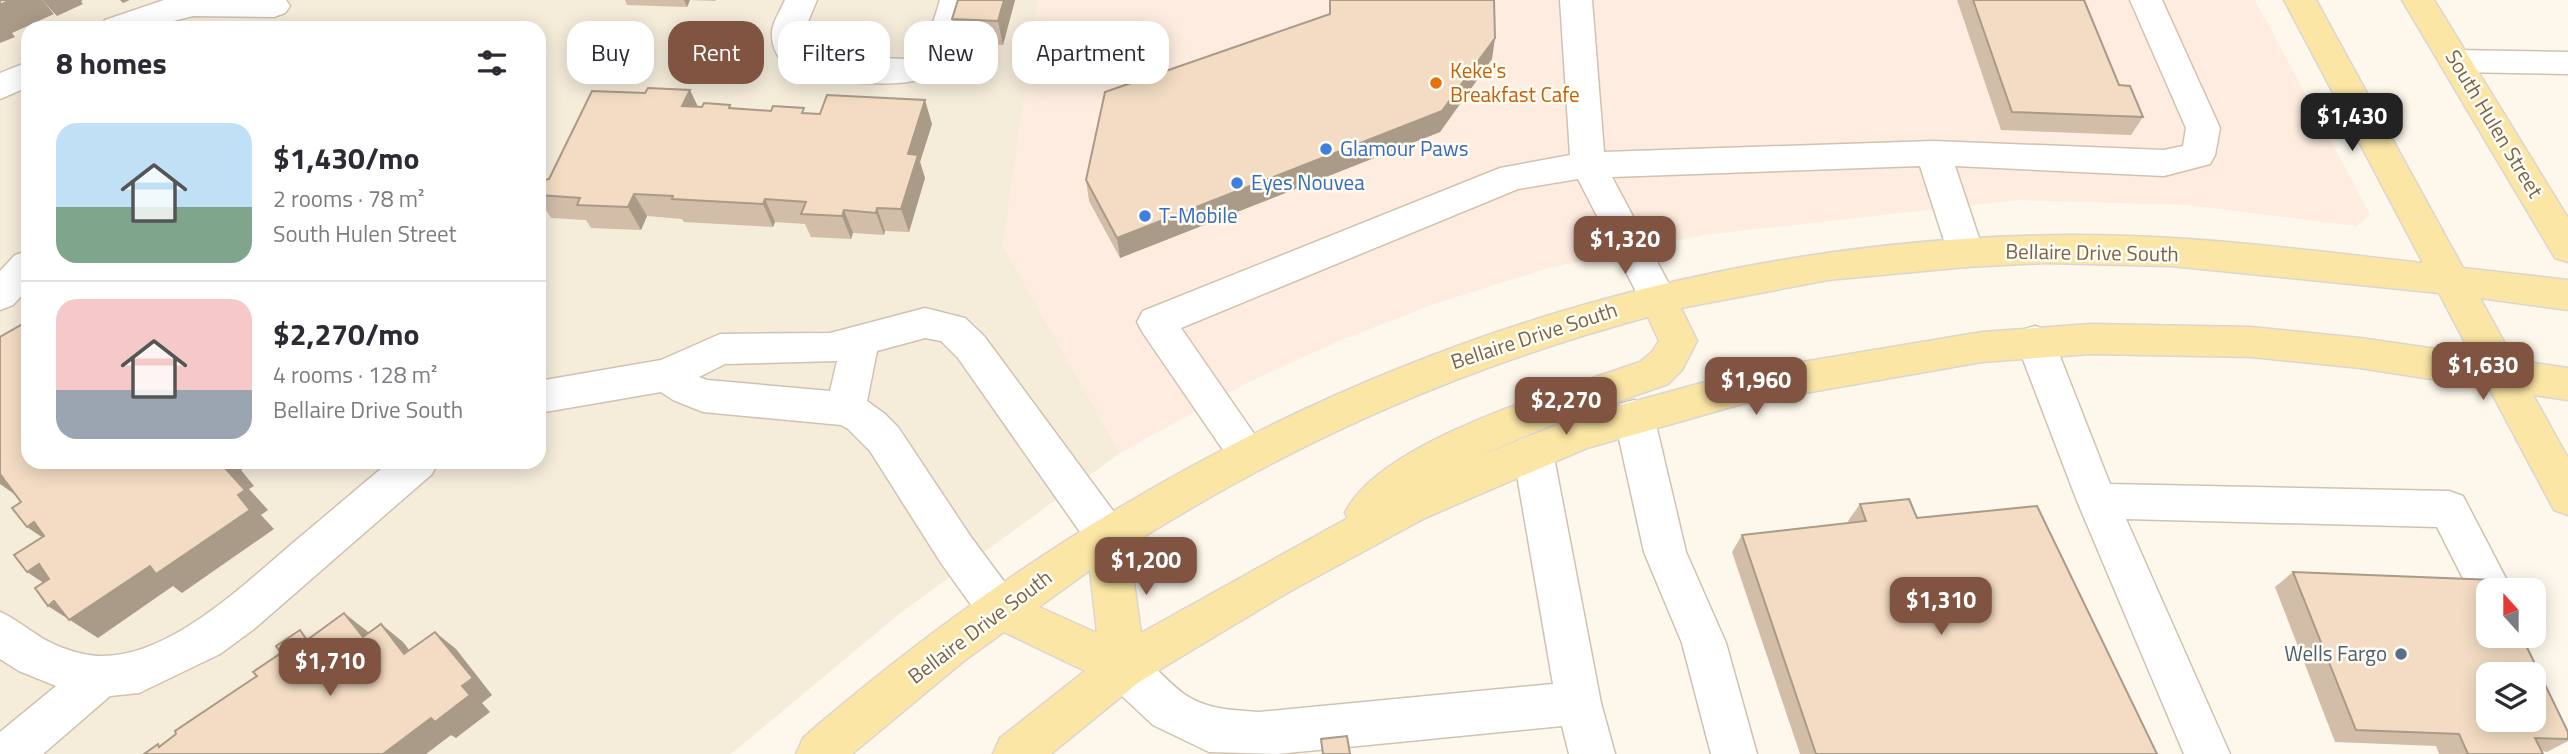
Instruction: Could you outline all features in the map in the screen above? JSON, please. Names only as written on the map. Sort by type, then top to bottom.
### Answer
[{"type":"main road","points":[[2300,0],[2568,497]]},
{"type":"main road","name":"South Hulen Street","points":[[2418,0],[2568,248]]},
{"type":"main road","name":"Bellaire Drive South","points":[[819,754],[999,608],[1107,536],[1248,454],[1341,408],[1430,369],[1597,314],[1658,299],[1824,267],[1888,258],[1966,253],[2128,250],[2452,279],[2568,295]]},
{"type":"main road","points":[[1340,544],[1376,501],[1400,481],[1432,462],[1529,418],[1654,373],[1666,365],[1674,354],[1678,341],[1658,299]]},
{"type":"main road","points":[[1016,754],[1123,667],[1340,544],[1453,485],[1533,452],[1634,416],[1742,388],[1982,347],[2035,341],[2104,339],[2251,342],[2360,353],[2568,384]]},
{"type":"main road","points":[[1107,536],[1123,667]]},
{"type":"main road","points":[[999,608],[1123,667]]},
{"type":"lane","points":[[801,0],[788,31],[793,55],[812,67],[895,72],[915,70],[930,62],[941,51],[956,0]]},
{"type":"lane","points":[[1576,0],[1587,165],[1658,299]]},
{"type":"lane","points":[[1248,454],[1156,322],[1512,177],[1587,165],[1933,153],[2164,163],[2198,155],[2203,128],[2146,0]]},
{"type":"lane","points":[[130,21],[143,14],[181,3],[205,2],[269,11]]},
{"type":"lane","points":[[2456,61],[2568,63]]},
{"type":"lane","points":[[0,87],[21,76]]},
{"type":"lane","points":[[1933,153],[1966,253]]},
{"type":"lane","points":[[546,396],[667,375],[720,349],[831,348],[925,323],[938,324],[962,336],[1107,536]]},
{"type":"lane","points":[[2035,341],[2097,501],[2207,754]]},
{"type":"lane","points":[[846,409],[860,342]]},
{"type":"lane","points":[[667,375],[703,396],[846,409],[860,415],[874,426],[999,608]]},
{"type":"lane","points":[[1634,416],[1665,552],[1704,643],[1734,754]]},
{"type":"lane","points":[[1533,452],[1579,703],[1592,754]]},
{"type":"lane","points":[[0,632],[18,650],[47,664],[100,677],[139,672],[205,640],[239,615],[410,469]]},
{"type":"lane","points":[[2097,501],[2449,509],[2485,578]]},
{"type":"lane","points":[[1123,667],[1169,710],[1209,730],[1259,734],[1579,703]]},
{"type":"lane","points":[[8,754],[100,677]]},
{"type":"shaded area","points":[[0,0],[1038,0],[1035,21],[1012,21],[1012,84],[1026,84],[1003,246],[1120,453],[899,614],[731,754],[0,754]]},
{"type":"shaded area","points":[[1038,0],[2255,0],[2370,214],[2357,226],[2187,205],[2019,200],[1703,235],[1545,269],[1431,305],[1334,343],[1247,383],[1120,453],[1003,246],[1026,84],[1169,84],[1169,21],[1035,21]]},
{"type":"building","points":[[958,0],[1004,0],[998,21],[952,19]]},
{"type":"building","points":[[1330,0],[1494,0],[1495,38],[1442,111],[1117,238],[1086,180],[1105,92],[1128,84],[1169,84],[1169,70],[1330,14]]},
{"type":"building","points":[[1973,0],[2084,0],[2119,85],[2130,86],[2143,117],[2012,112]]},
{"type":"building","points":[[648,88],[690,90],[682,106],[702,107],[704,103],[771,111],[773,106],[804,108],[802,113],[820,114],[827,95],[925,100],[908,154],[918,155],[901,209],[877,208],[876,213],[844,210],[842,216],[801,214],[806,202],[765,199],[763,204],[634,194],[628,207],[577,205],[580,198],[546,196],[546,180],[549,179],[592,91],[645,93]]},
{"type":"building","points":[[21,325],[21,469],[226,469],[245,490],[238,495],[250,510],[156,574],[150,566],[69,620],[54,601],[48,606],[35,588],[49,579],[39,564],[27,572],[14,555],[44,536],[34,522],[27,527],[12,508],[21,502],[0,474],[0,337]]},
{"type":"building","points":[[1909,499],[1917,518],[2037,506],[2157,754],[1816,754],[1742,535],[1866,521],[1860,504]]},
{"type":"building","name":"Wells Fargo","points":[[2293,572],[2476,579],[2476,648],[2527,648],[2534,662],[2476,662],[2476,732],[2546,732],[2546,687],[2568,732],[2568,739],[2535,738],[2543,754],[2468,754],[2459,734],[2356,730]]},
{"type":"building","points":[[344,613],[363,637],[381,624],[404,654],[435,632],[473,678],[462,686],[470,695],[435,722],[431,718],[383,754],[144,754],[158,744],[159,747],[176,734],[175,731],[257,676],[253,672],[281,653],[276,646],[300,630],[307,640]]},
{"type":"building","points":[[1347,736],[1350,754],[1323,754],[1321,739]]},
{"type":"place","name":"Keke's Breakfast Cafe","points":[[1436,83]]},
{"type":"place","name":"Glamour Paws","points":[[1326,149]]},
{"type":"place","name":"Eyes Nouvea","points":[[1237,183]]},
{"type":"place","name":"T-Mobile","points":[[1145,216]]},
{"type":"place","name":"Wells Fargo","points":[[2401,654]]}]
